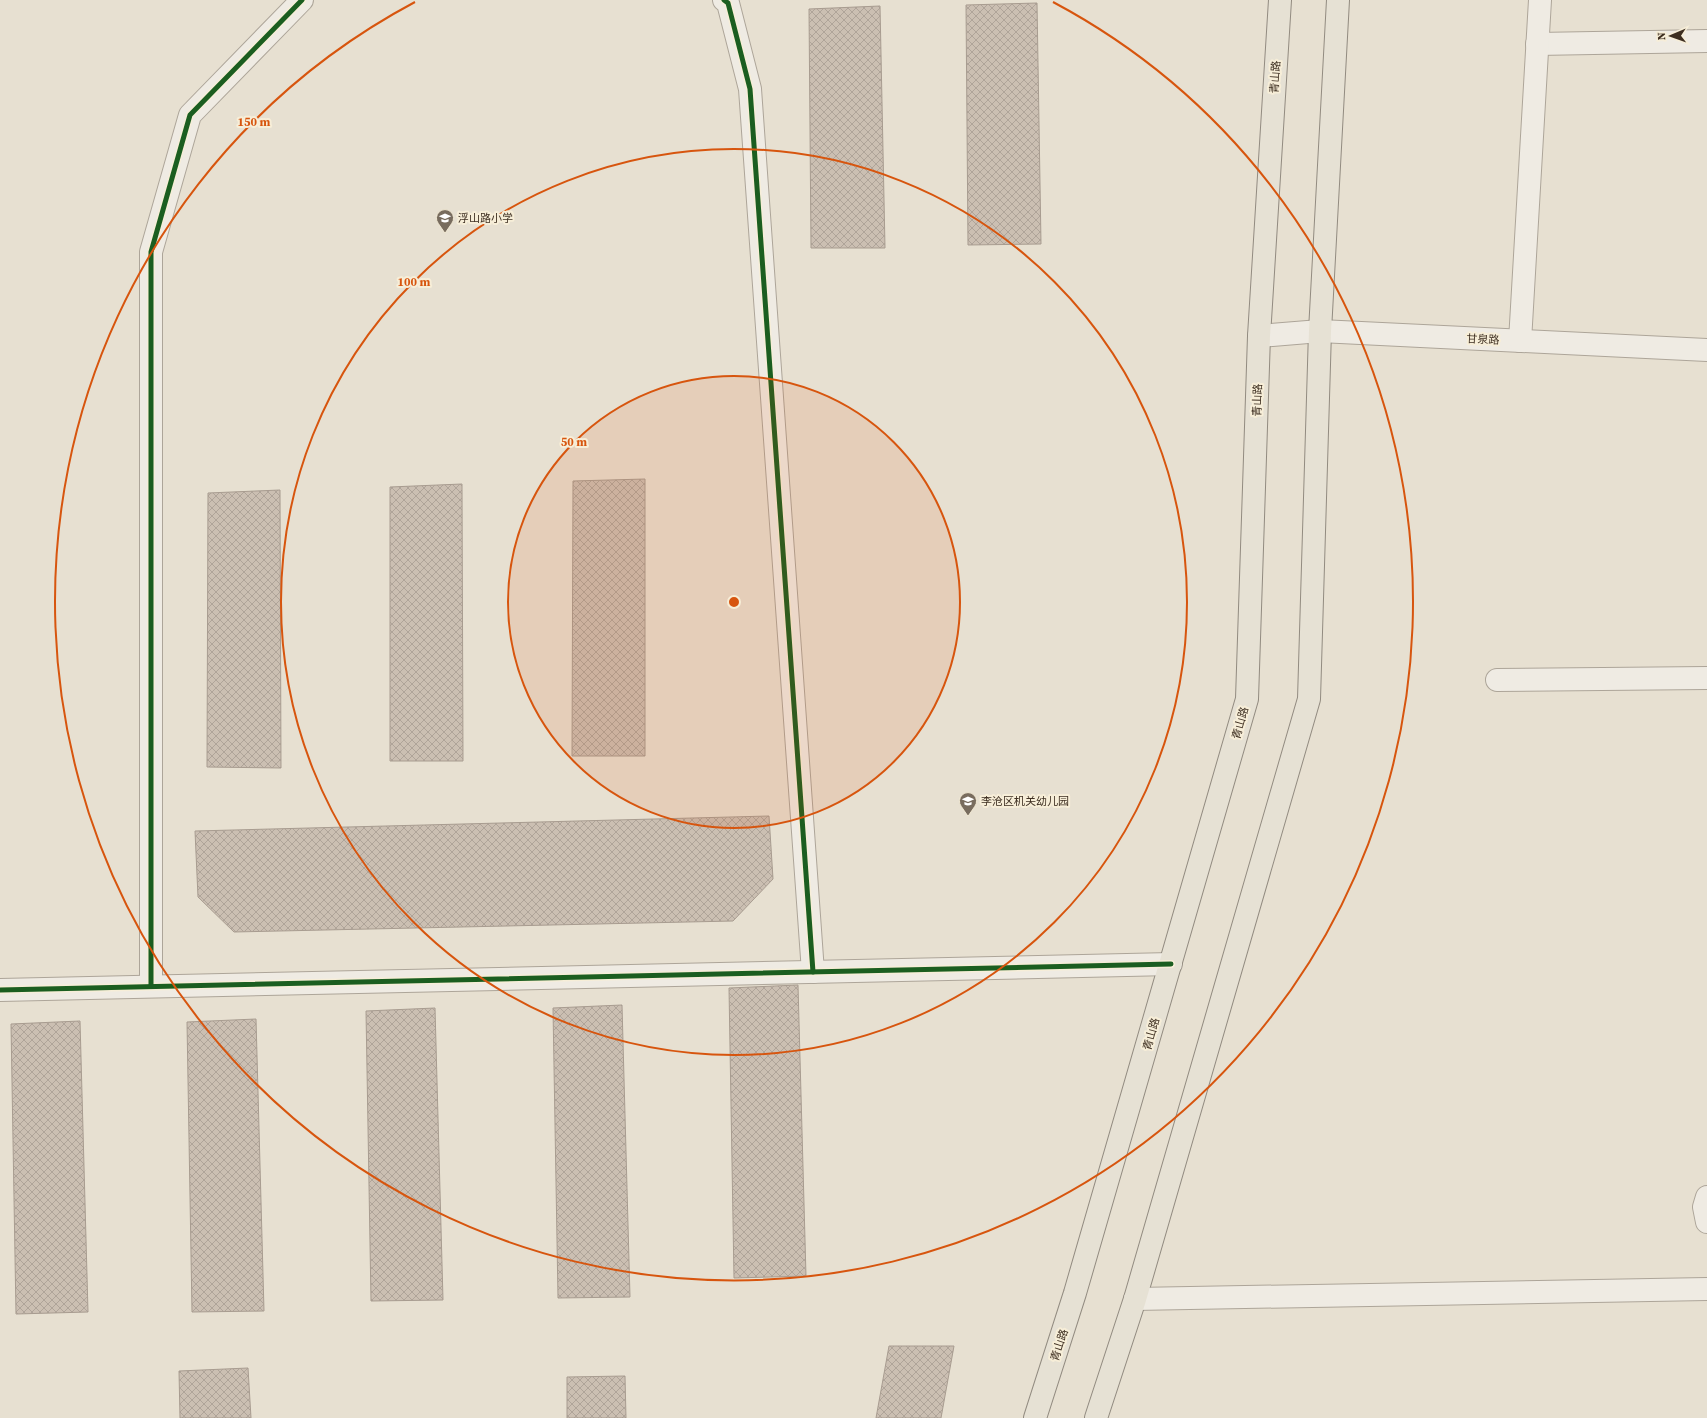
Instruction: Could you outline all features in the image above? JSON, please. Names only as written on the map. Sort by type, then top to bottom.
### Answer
[{"type":"main road","name":"青山路","points":[[1035,1418],[1076,1293],[1247,699],[1259,336],[1280,0]]},
{"type":"main road","points":[[1096,1418],[1135,1299],[1309,699],[1320,331],[1338,0]]},
{"type":"street","points":[[151,986],[151,252],[190,115],[302,0]]},
{"type":"street","points":[[724,0],[728,3],[750,89],[813,972]]},
{"type":"street","points":[[1520,341],[1540,0]]},
{"type":"street","points":[[1537,44],[1707,41]]},
{"type":"street","name":"甘泉路","points":[[1259,336],[1320,331],[1707,350]]},
{"type":"street","points":[[1497,680],[1707,678]]},
{"type":"street","points":[[0,990],[1171,964]]},
{"type":"street","points":[[1707,1196],[1704,1207],[1707,1222]]},
{"type":"street","points":[[1135,1299],[1707,1290]]},
{"type":"building","points":[[1037,3],[1041,244],[968,245],[966,5]]},
{"type":"building","points":[[880,6],[885,248],[811,248],[809,9]]},
{"type":"building","points":[[645,479],[645,756],[572,756],[573,481]]},
{"type":"building","points":[[462,484],[463,761],[390,761],[390,487]]},
{"type":"building","points":[[280,490],[281,768],[207,767],[208,493]]},
{"type":"building","points":[[769,816],[773,879],[733,921],[234,932],[198,897],[195,831]]},
{"type":"building","points":[[798,985],[806,1276],[734,1278],[729,988]]},
{"type":"building","points":[[622,1005],[630,1297],[558,1298],[553,1008]]},
{"type":"building","points":[[435,1008],[443,1300],[371,1301],[366,1011]]},
{"type":"building","points":[[256,1019],[264,1311],[192,1312],[187,1022]]},
{"type":"building","points":[[80,1021],[88,1312],[16,1314],[11,1024]]},
{"type":"building","points":[[889,1346],[954,1346],[941,1418],[876,1418]]},
{"type":"building","points":[[248,1368],[251,1418],[180,1418],[179,1371]]},
{"type":"building","points":[[625,1376],[626,1418],[567,1418],[567,1377]]},
{"type":"cycle path","points":[[151,986],[151,252],[190,115],[302,0]]},
{"type":"cycle path","points":[[724,0],[728,3],[750,89],[813,972]]},
{"type":"cycle path","points":[[0,990],[1171,964]]},
{"type":"place","name":"浮山路小学","points":[[445,233]]},
{"type":"place","name":"李沧区机关幼儿园","points":[[968,816]]}]
